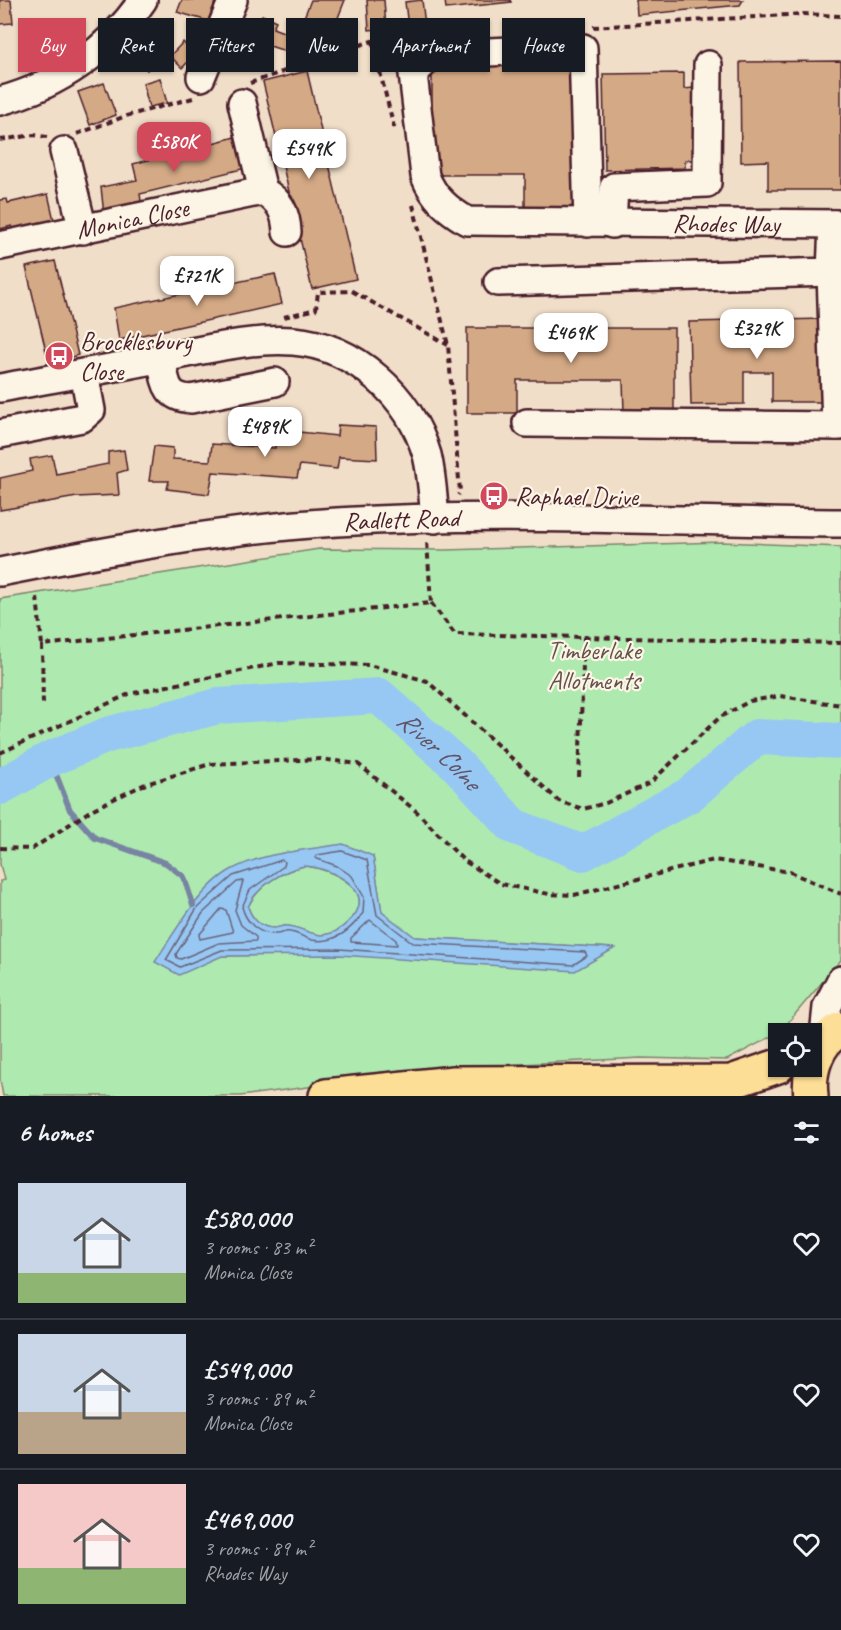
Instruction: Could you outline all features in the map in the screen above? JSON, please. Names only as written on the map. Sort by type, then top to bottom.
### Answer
[{"type":"main road","points":[[811,1096],[810,1083],[814,1063],[824,1045]]},
{"type":"main road","points":[[326,1096],[454,1083],[731,1082],[768,1069]]},
{"type":"street","points":[[0,101],[45,85],[70,72],[101,48],[132,16],[143,0]]},
{"type":"street","points":[[201,77],[233,0]]},
{"type":"street","name":"Rhodes Way","points":[[600,224],[583,48],[440,54],[419,65],[413,74],[425,176],[430,189],[446,209],[467,221],[600,224],[837,224]]},
{"type":"street","points":[[600,224],[614,187],[707,183],[708,65]]},
{"type":"street","points":[[242,103],[263,191],[275,198],[286,215],[287,232]]},
{"type":"street","points":[[64,151],[83,230]]},
{"type":"street","name":"Monica Close","points":[[0,246],[263,191]]},
{"type":"street","points":[[527,423],[838,426],[831,272],[837,224]]},
{"type":"street","points":[[498,282],[831,272]]},
{"type":"street","points":[[0,388],[84,374],[226,345],[293,341],[313,344],[358,363],[393,393],[412,420],[427,457],[430,519]]},
{"type":"street","points":[[161,358],[171,392],[182,398],[191,399],[274,382]]},
{"type":"street","points":[[0,434],[82,418],[91,410],[84,374]]},
{"type":"street","name":"Radlett Road","points":[[0,572],[61,560],[281,527],[430,519],[841,523]]},
{"type":"street","points":[[824,1045],[827,1007],[841,980]]},
{"type":"path","points":[[380,72],[398,142]]},
{"type":"path","points":[[412,199],[448,345],[460,492],[457,496]]},
{"type":"path","points":[[430,519],[431,603],[455,634],[841,643]]},
{"type":"path","points":[[37,597],[42,645],[44,706]]},
{"type":"path","points":[[42,645],[431,603]]},
{"type":"path","points":[[579,777],[584,637]]},
{"type":"path","points":[[0,753],[129,694],[279,663],[369,664],[427,681],[559,801],[583,809],[606,803],[650,783],[720,717],[750,701],[780,696],[841,705]]},
{"type":"path","points":[[0,848],[32,849],[93,809],[143,785],[210,764],[321,759],[358,764],[416,811],[463,860],[501,884],[549,894],[574,895],[714,860],[790,872],[841,894]]},
{"type":"green space","name":"Timberlake Allotments","points":[[722,542],[841,547],[841,960],[788,1023],[768,1023],[768,1038],[727,1060],[641,1058],[461,1067],[240,1096],[3,1096],[0,1080],[0,881],[4,880],[0,864],[0,599],[319,549],[445,550]],"holes":[[[373,856],[382,913],[414,937],[614,948],[222,956],[269,857]]]},
{"type":"green space","points":[[304,866],[328,872],[349,884],[357,892],[359,902],[357,912],[342,927],[323,935],[288,926],[269,928],[257,922],[248,907],[252,899],[272,880]]},
{"type":"water","points":[[343,844],[373,856],[382,912],[415,937],[615,948],[575,971],[339,955],[222,956],[179,975],[155,962],[188,912],[209,887],[231,870],[257,859],[286,852]],"holes":[[[304,866],[339,877],[357,892],[359,902],[357,912],[345,925],[323,935],[288,926],[269,928],[261,925],[255,919],[248,907],[257,892],[271,880],[296,868]]]},
{"type":"building","points":[[0,0],[11,0],[13,23],[0,24]]},
{"type":"building","points":[[182,0],[216,0],[209,18],[198,18],[177,12]]},
{"type":"building","points":[[311,0],[345,0],[338,18],[304,18]]},
{"type":"building","points":[[367,0],[384,0],[385,18],[370,18],[369,30]]},
{"type":"building","points":[[422,0],[424,18],[407,18],[405,2]]},
{"type":"building","points":[[445,0],[510,0],[511,2],[446,9]]},
{"type":"building","points":[[636,0],[743,0],[740,5],[637,15]]},
{"type":"building","points":[[274,28],[286,33],[286,51],[274,47]]},
{"type":"building","points":[[183,42],[186,45],[186,64],[182,68],[174,60],[174,52]]},
{"type":"building","points":[[490,59],[502,59],[502,72],[578,72],[579,208],[525,209],[525,175],[432,175],[432,72],[490,72]]},
{"type":"building","points":[[841,61],[841,190],[768,190],[768,161],[741,162],[740,62]]},
{"type":"building","points":[[307,72],[356,279],[312,289],[263,82]]},
{"type":"building","points":[[684,73],[684,89],[693,88],[694,160],[685,160],[685,168],[605,170],[603,74]]},
{"type":"building","points":[[160,78],[167,103],[149,107],[143,83]]},
{"type":"building","points":[[104,83],[116,115],[90,125],[78,92]]},
{"type":"building","points":[[239,136],[246,168],[140,194],[142,207],[104,215],[101,187],[137,180],[133,164]]},
{"type":"building","points":[[48,194],[54,220],[13,229],[12,226],[0,229],[0,200],[7,199],[8,203]]},
{"type":"building","points":[[55,261],[78,355],[49,364],[26,267]]},
{"type":"building","points":[[275,274],[282,304],[119,340],[114,308]]},
{"type":"building","points":[[824,319],[826,402],[772,402],[772,372],[744,372],[744,404],[691,405],[689,322]]},
{"type":"building","points":[[467,328],[674,328],[674,413],[624,413],[623,380],[517,380],[517,413],[467,413]]},
{"type":"building","points":[[338,425],[376,427],[377,459],[339,457],[337,469],[300,465],[297,478],[213,472],[209,494],[167,489],[169,481],[149,481],[154,446],[173,448],[173,459],[210,461],[212,444],[275,448],[276,434],[299,432],[337,436]]},
{"type":"building","points":[[124,450],[127,470],[117,473],[119,495],[77,497],[0,510],[0,478],[32,471],[30,459],[52,455],[56,474],[108,464],[108,452]]},
{"type":"waterway","name":"River Colne","points":[[0,787],[50,759],[107,735],[218,706],[379,696],[456,764],[513,826],[583,853],[689,795],[757,737],[841,741]]},
{"type":"waterway","points":[[50,759],[70,810],[95,838],[166,863],[184,877],[193,905]]},
{"type":"place","name":"Brocklesbury Close","points":[[59,356]]},
{"type":"place","name":"Raphael Drive","points":[[494,496]]}]
